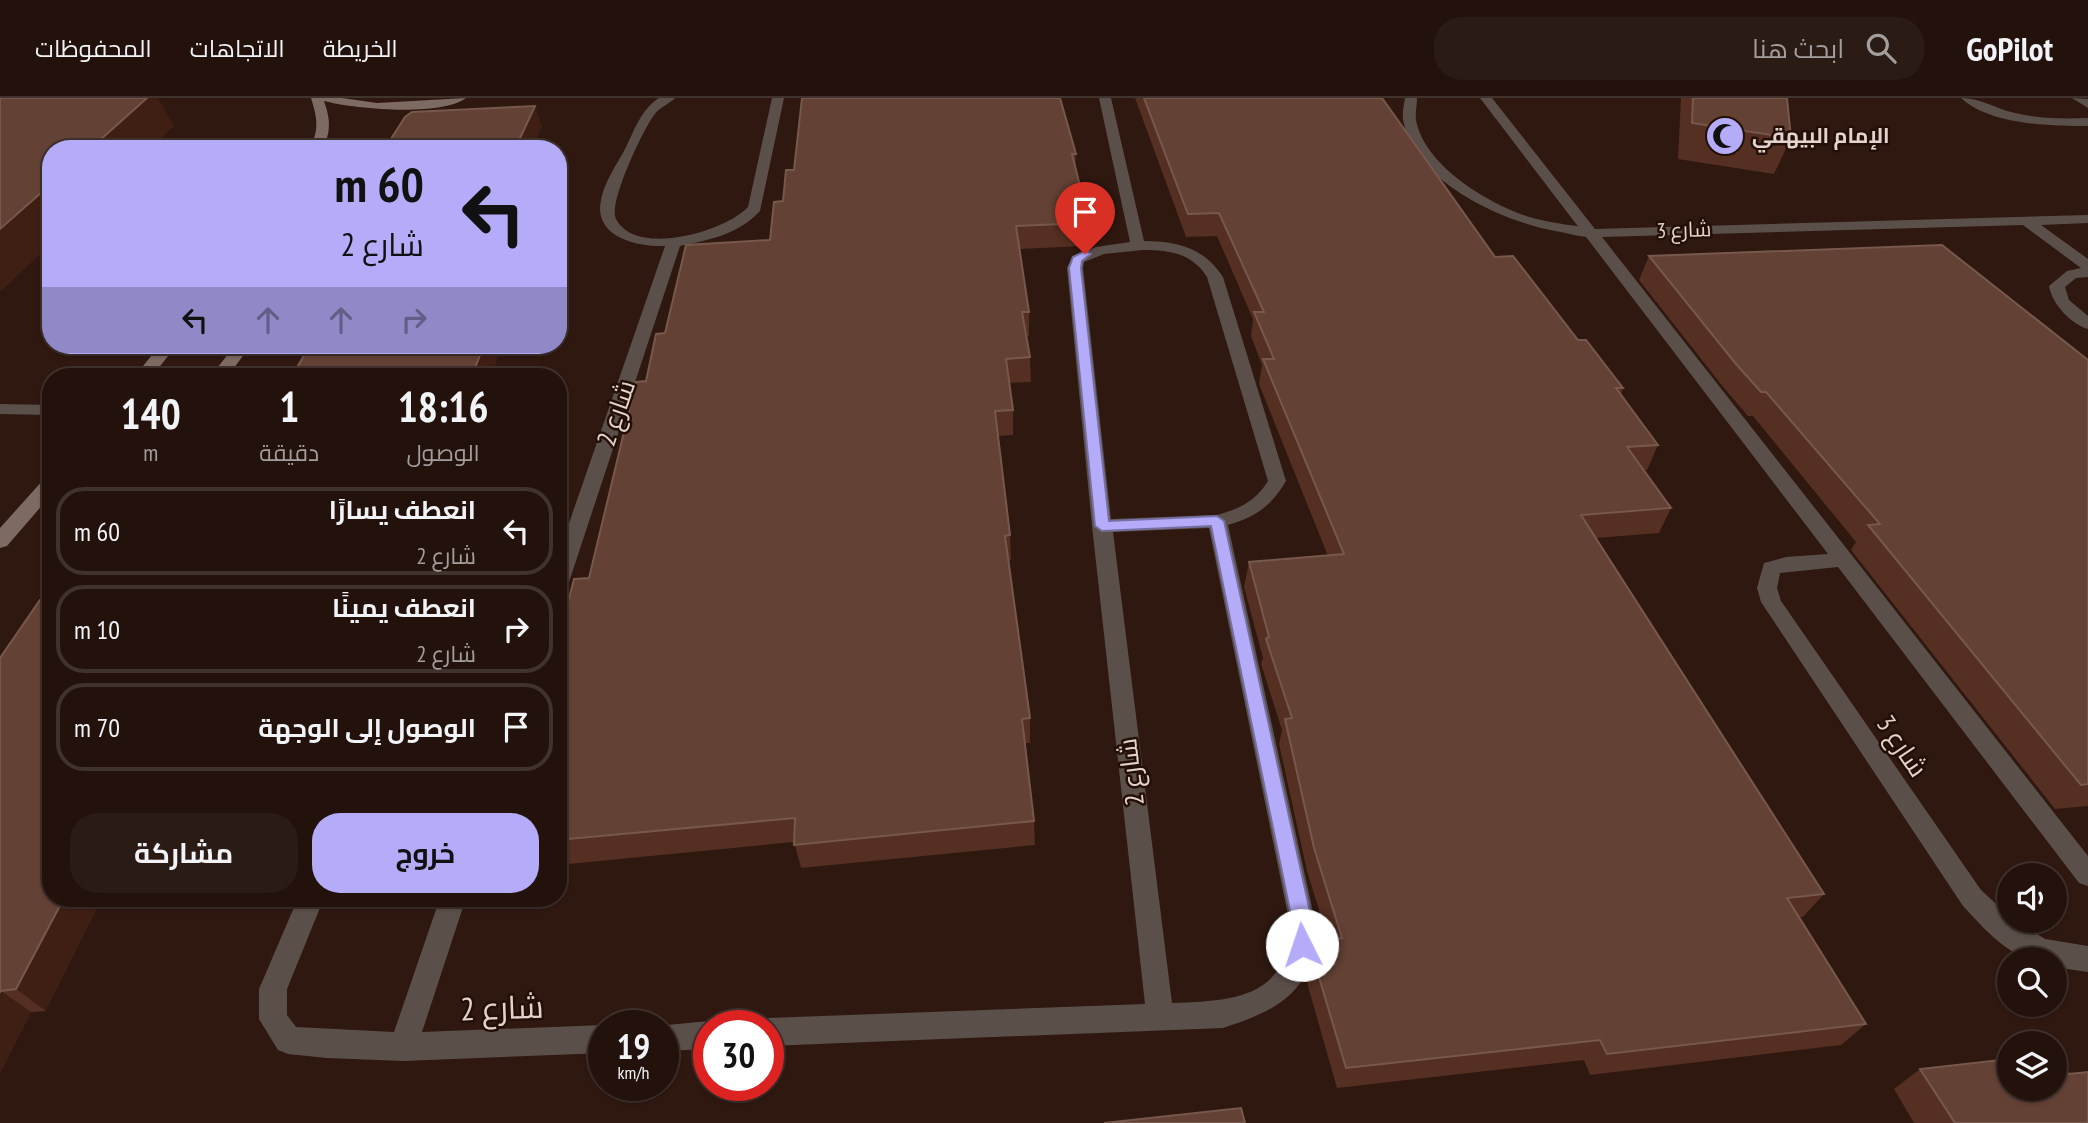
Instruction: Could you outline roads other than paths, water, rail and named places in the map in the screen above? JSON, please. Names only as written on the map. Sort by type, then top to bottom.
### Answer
[{"type":"street","points":[[317,98],[325,119],[322,140]]},
{"type":"street","points":[[328,98],[367,105],[408,105],[460,98]]},
{"type":"street","points":[[426,120],[467,98]]},
{"type":"street","points":[[668,98],[650,109],[608,199],[608,217],[615,229],[628,236],[650,241],[674,241],[715,234],[735,228],[750,217],[755,208],[778,98]]},
{"type":"street","points":[[1105,98],[1138,247]]},
{"type":"street","name":"شارع 3","points":[[1411,98],[1409,122],[1417,142],[1442,172],[1482,202],[1526,220],[1592,233],[2088,219]]},
{"type":"street","points":[[1486,98],[2088,875]]},
{"type":"street","points":[[1966,98],[2008,117],[2039,123],[2088,121]]},
{"type":"street","points":[[2078,98],[2088,104]]},
{"type":"street","points":[[2027,221],[2088,267]]},
{"type":"street","name":"شارع 2","points":[[567,558],[674,241]]},
{"type":"street","name":"شارع 2","points":[[1102,526],[1217,521],[1256,508],[1269,496],[1277,481],[1215,276],[1206,263],[1189,252],[1169,247],[1103,249],[1085,254],[1077,260],[1075,268],[1102,526],[1160,1017]]},
{"type":"street","points":[[2088,272],[2072,274],[2057,286],[2057,294],[2069,309],[2088,324]]},
{"type":"street","points":[[150,368],[161,354]]},
{"type":"street","points":[[225,368],[236,354]]},
{"type":"street","points":[[0,409],[42,410]]},
{"type":"street","points":[[0,541],[42,493]]},
{"type":"street","points":[[784,1031],[1223,1016],[1257,1004],[1282,987],[1300,960],[1304,930],[1217,521]]},
{"type":"street","name":"شارع 3","points":[[1845,560],[1786,564],[1772,568],[1767,588],[1771,602],[1972,898],[1998,926],[2027,946],[2088,959]]},
{"type":"street","name":"شارع 2","points":[[307,907],[273,989],[273,1019],[288,1041],[323,1045],[403,1047],[588,1040]]},
{"type":"street","name":"شارع 2","points":[[403,1047],[450,907]]},
{"type":"place","name":"الإمام البيهقي","points":[[1725,136]]}]
